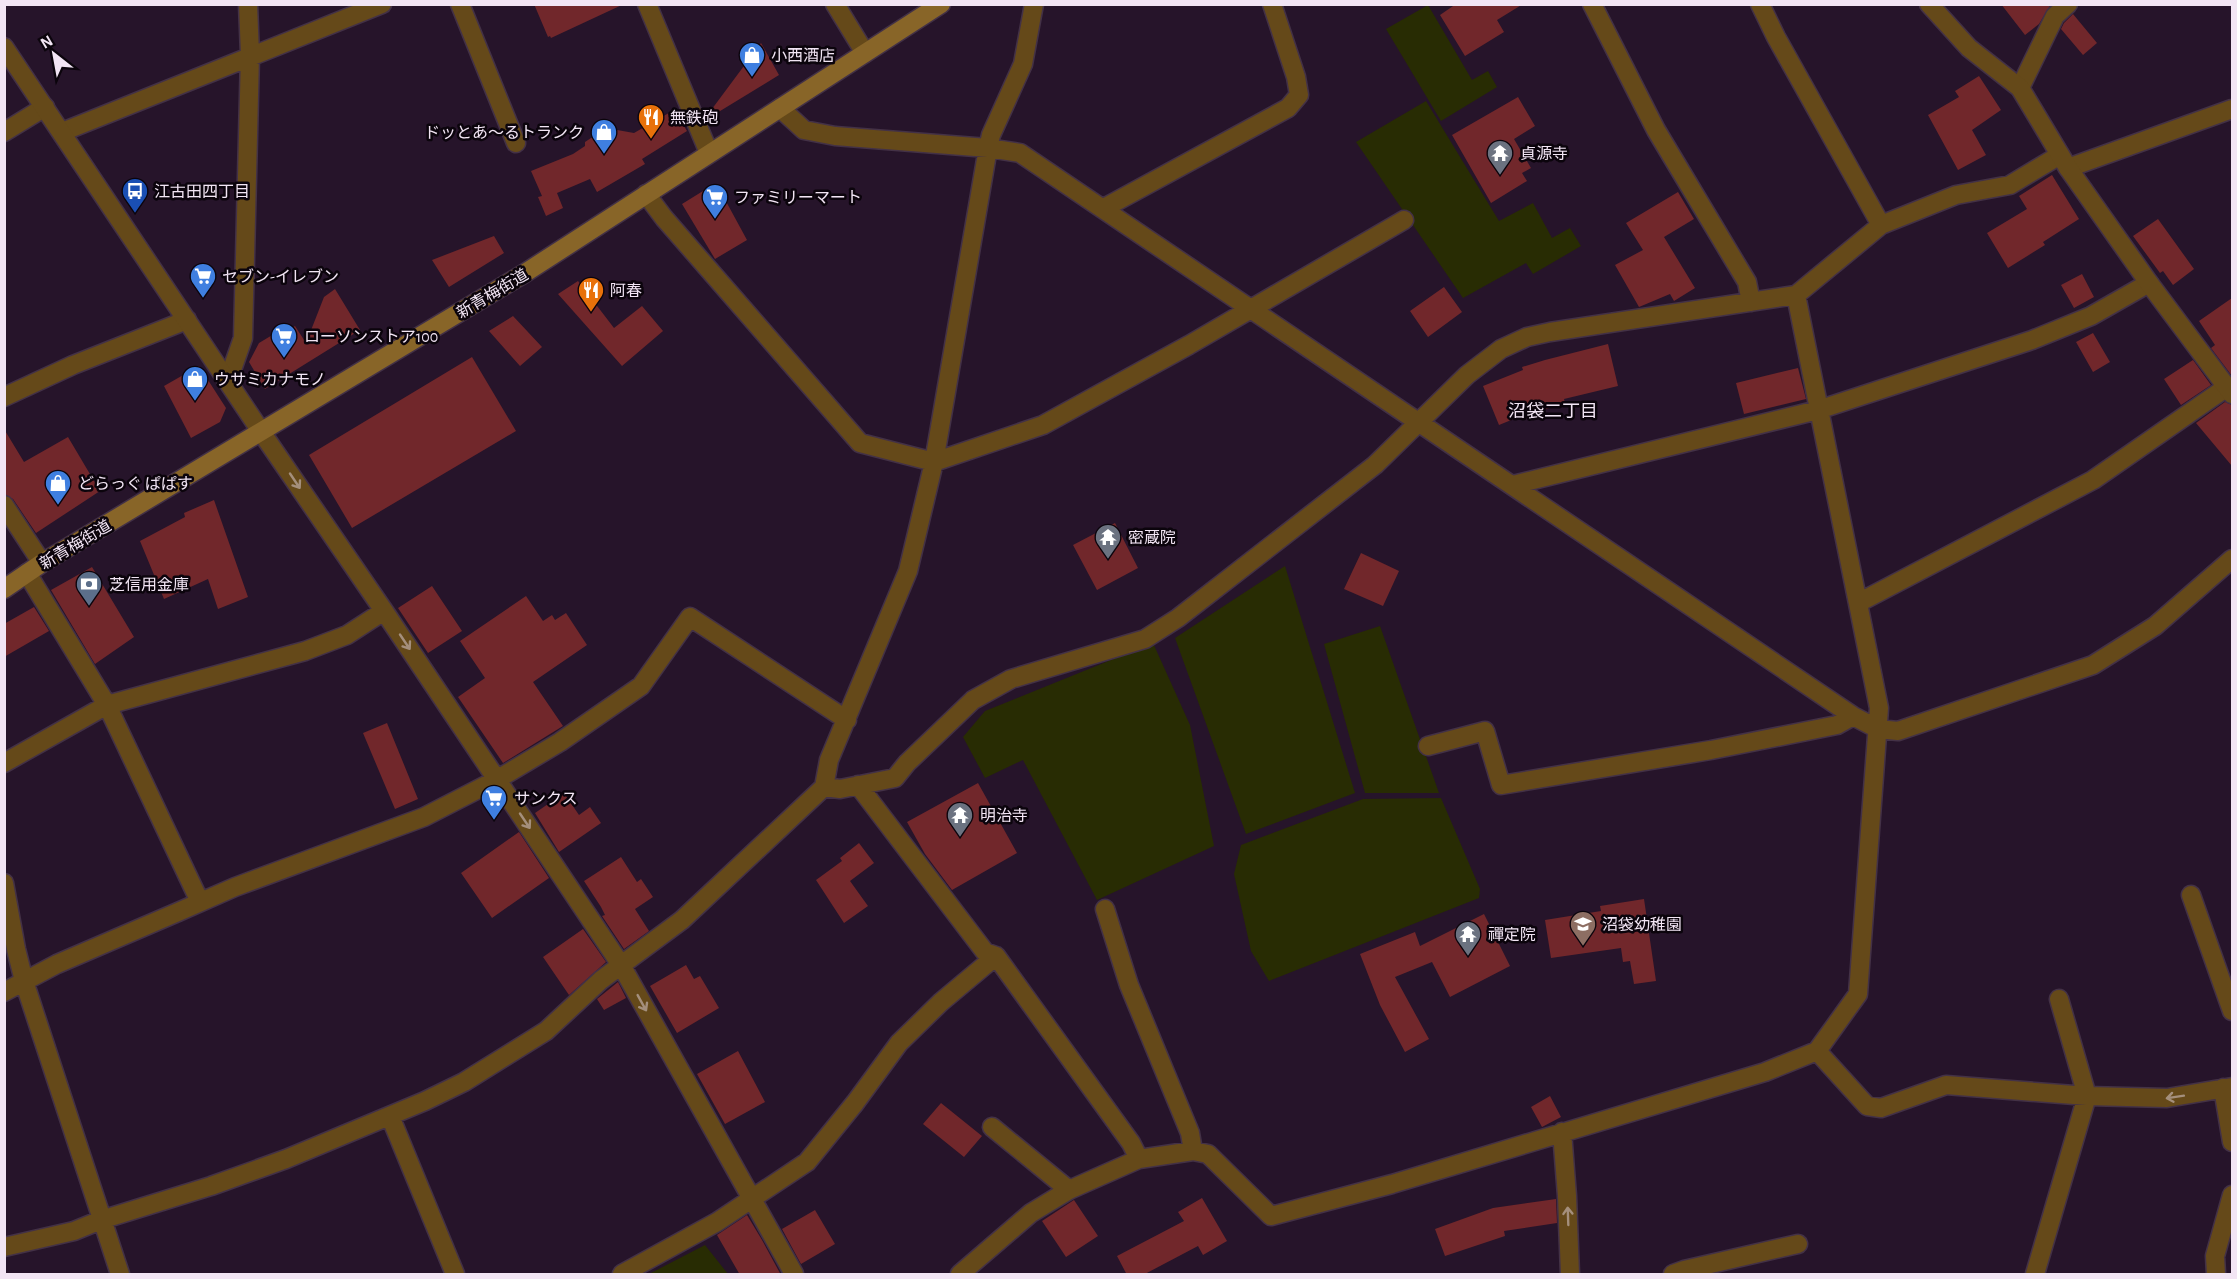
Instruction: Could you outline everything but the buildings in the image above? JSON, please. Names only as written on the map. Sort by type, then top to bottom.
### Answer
[{"type":"main road","name":"新青梅街道","points":[[4,589],[35,568],[525,273],[941,4]]},
{"type":"street","points":[[228,381],[243,338],[250,55],[248,4]]},
{"type":"street","points":[[62,132],[382,4]]},
{"type":"street","points":[[460,4],[516,143]]},
{"type":"street","points":[[647,4],[709,153]]},
{"type":"street","points":[[835,4],[865,53]]},
{"type":"street","points":[[4,1247],[74,1231],[101,1220],[212,1186],[286,1160],[464,1082],[546,1031],[601,980],[682,920],[824,787],[829,760],[908,571],[934,462],[988,148],[991,135],[1023,64],[1034,4]]},
{"type":"street","points":[[1104,208],[1288,108],[1299,95],[1296,77],[1272,4]]},
{"type":"street","points":[[1592,4],[1656,130],[1747,282],[1751,302]]},
{"type":"street","points":[[1760,4],[1776,38],[1881,225]]},
{"type":"street","points":[[1858,603],[2092,480],[2230,391],[2149,283],[2064,162],[2020,88],[1969,48],[1929,4]]},
{"type":"street","points":[[2020,88],[2055,16],[2068,4]]},
{"type":"street","points":[[4,47],[621,965],[794,1275]]},
{"type":"street","points":[[4,132],[45,107]]},
{"type":"street","points":[[780,108],[804,130],[835,136],[988,148],[1020,153],[1853,716],[1878,729],[1898,730],[2093,665],[2155,626],[2232,559]]},
{"type":"street","points":[[824,787],[840,789],[894,778],[974,700],[1011,679],[1145,639],[1178,618],[1375,465],[1467,375],[1501,349],[1527,337],[1796,295],[1881,225],[1956,195],[2010,185],[2064,162],[2232,109]]},
{"type":"street","points":[[646,194],[664,219],[860,443],[934,462],[1043,425],[1189,345],[1404,220]]},
{"type":"street","points":[[1513,485],[1818,410],[2032,340],[2091,316],[2149,283]]},
{"type":"street","points":[[960,1275],[1031,1213],[1070,1190],[1139,1159],[1193,1150],[1208,1154],[1271,1216],[1392,1184],[1745,1079],[1816,1052],[1858,994],[1879,708],[1796,295]]},
{"type":"street","points":[[4,397],[73,365],[187,320]]},
{"type":"street","points":[[4,506],[107,705],[200,902]]},
{"type":"street","points":[[4,763],[107,705],[305,651],[347,635],[384,611]]},
{"type":"street","points":[[4,992],[200,902],[424,817],[498,780],[560,742],[641,687],[690,617],[847,720]]},
{"type":"street","points":[[1428,746],[1485,731],[1501,785],[1711,750],[1837,725],[1853,716]]},
{"type":"street","points":[[858,785],[985,952],[996,956],[1131,1143],[1139,1159]]},
{"type":"street","points":[[4,883],[15,949],[24,981],[120,1275]]},
{"type":"street","points":[[2191,895],[2232,1011]]},
{"type":"street","points":[[1105,909],[1129,986],[1190,1133],[1193,1150]]},
{"type":"street","points":[[622,1275],[717,1222],[807,1162],[855,1103],[898,1042],[996,956]]},
{"type":"street","points":[[2035,1275],[2087,1096],[2059,999]]},
{"type":"street","points":[[1816,1052],[1867,1106],[1881,1108],[1946,1085],[2087,1096],[2167,1098],[2228,1087],[2232,1142]]},
{"type":"street","points":[[390,1116],[455,1275]]},
{"type":"street","points":[[992,1127],[1070,1190]]},
{"type":"street","points":[[1562,1132],[1568,1196],[1570,1275]]},
{"type":"street","points":[[2216,1275],[2216,1256],[2232,1195]]},
{"type":"street","points":[[1673,1275],[1684,1270],[1798,1244]]},
{"type":"green space","points":[[1428,5],[1472,80],[1488,71],[1497,87],[1441,121],[1386,29]]},
{"type":"green space","points":[[1426,101],[1499,221],[1533,203],[1552,238],[1570,228],[1581,246],[1533,274],[1526,263],[1463,298],[1356,142]]},
{"type":"green space","points":[[1285,566],[1355,793],[1246,834],[1175,638]]},
{"type":"green space","points":[[1380,626],[1439,793],[1365,793],[1324,644]]},
{"type":"green space","points":[[1153,643],[1190,725],[1214,846],[1097,900],[1023,760],[985,778],[963,737],[985,711]]},
{"type":"green space","points":[[1441,798],[1480,889],[1479,898],[1269,981],[1251,951],[1234,874],[1241,845],[1363,799]]},
{"type":"green space","points":[[705,1245],[728,1274],[649,1274]]},
{"type":"place","name":"小西酒店","points":[[752,78]]},
{"type":"place","name":"無鉄砲","points":[[651,140]]},
{"type":"place","name":"ドッとあ～るトランク","points":[[604,155]]},
{"type":"place","name":"貞源寺","points":[[1500,176]]},
{"type":"place","name":"江古田四丁目","points":[[135,214]]},
{"type":"place","name":"ファミリーマート","points":[[715,220]]},
{"type":"place","name":"セブン-イレブン","points":[[203,299]]},
{"type":"place","name":"阿春","points":[[591,313]]},
{"type":"place","name":"ローソンストア100","points":[[284,359]]},
{"type":"place","name":"ウサミカナモノ","points":[[195,402]]},
{"type":"place","name":"どらっぐ ぱぱす","points":[[58,506]]},
{"type":"place","name":"密蔵院","points":[[1108,560]]},
{"type":"place","name":"芝信用金庫","points":[[89,607]]},
{"type":"place","name":"サンクス","points":[[494,821]]},
{"type":"place","name":"明治寺","points":[[960,838]]},
{"type":"place","name":"沼袋幼稚園","points":[[1583,947]]},
{"type":"place","name":"禪定院","points":[[1468,957]]},
{"type":"district","name":"沼袋二丁目","points":[[1553,411]]}]
